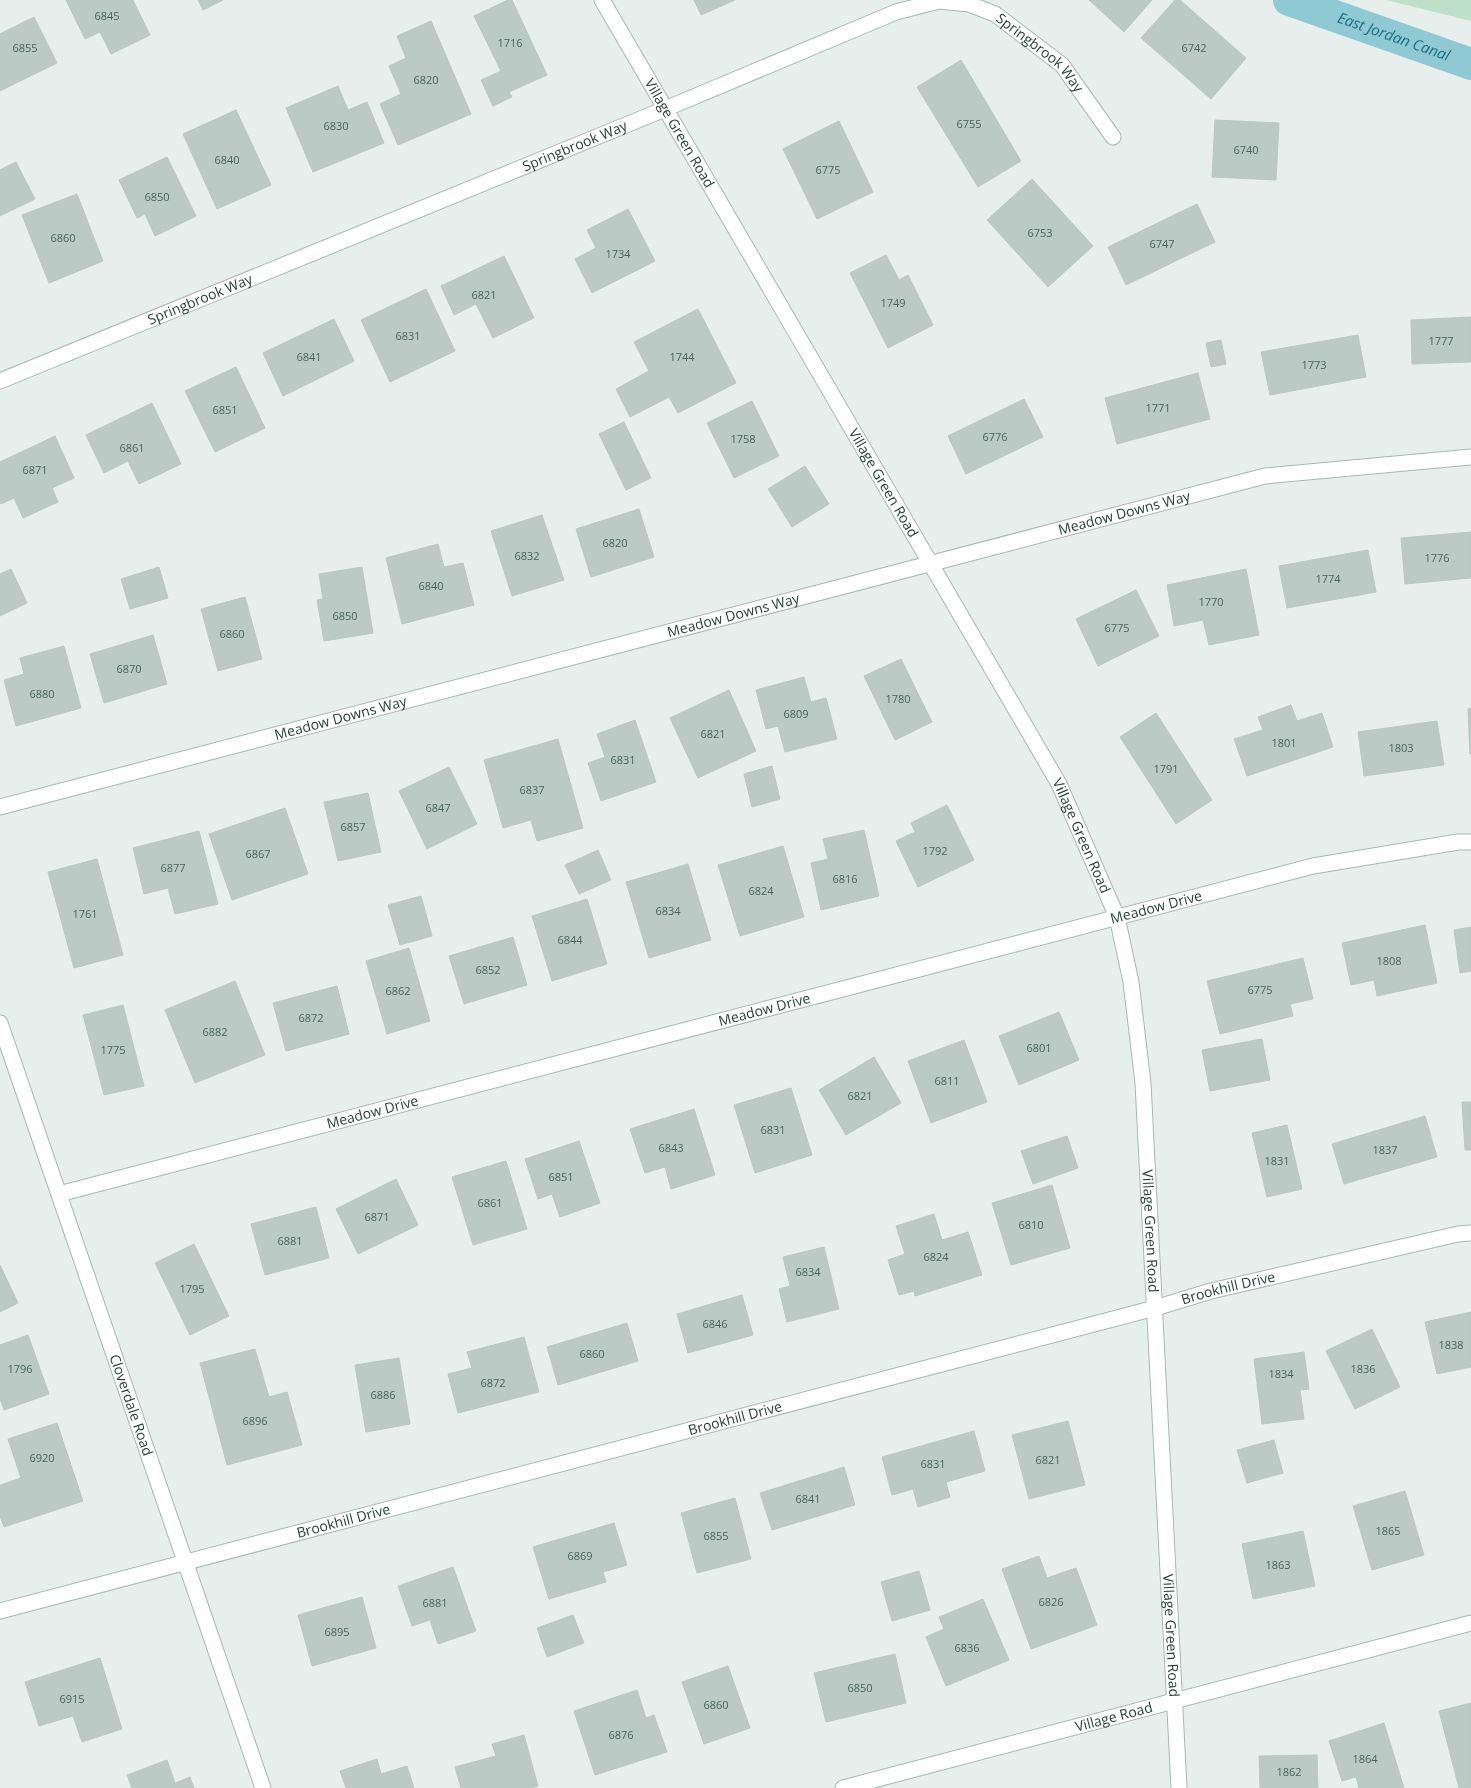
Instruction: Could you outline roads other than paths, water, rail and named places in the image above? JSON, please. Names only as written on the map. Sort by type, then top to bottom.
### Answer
[{"type":"street","name":"Village Green Road","points":[[602,0],[1059,784],[1117,916],[1131,982],[1144,1083],[1179,1788]]},
{"type":"street","name":"Springbrook Way","points":[[0,381],[666,109],[893,6],[939,2],[969,4],[994,14],[1062,65],[1113,137]]},
{"type":"street","name":"Meadow Downs Way","points":[[0,807],[1265,476],[1471,457]]},
{"type":"street","name":"Meadow Drive","points":[[59,1194],[1314,866],[1458,842],[1471,842]]},
{"type":"street","name":"Cloverdale Road","points":[[0,1023],[187,1562],[263,1788]]},
{"type":"street","name":"Brookhill Drive","points":[[0,1610],[1155,1308],[1210,1291],[1448,1236],[1471,1233]]},
{"type":"street","name":"Village Road","points":[[843,1788],[1471,1623]]},
{"type":"waterway","name":"East Jordan Canal","points":[[1289,0],[1471,64]]}]
